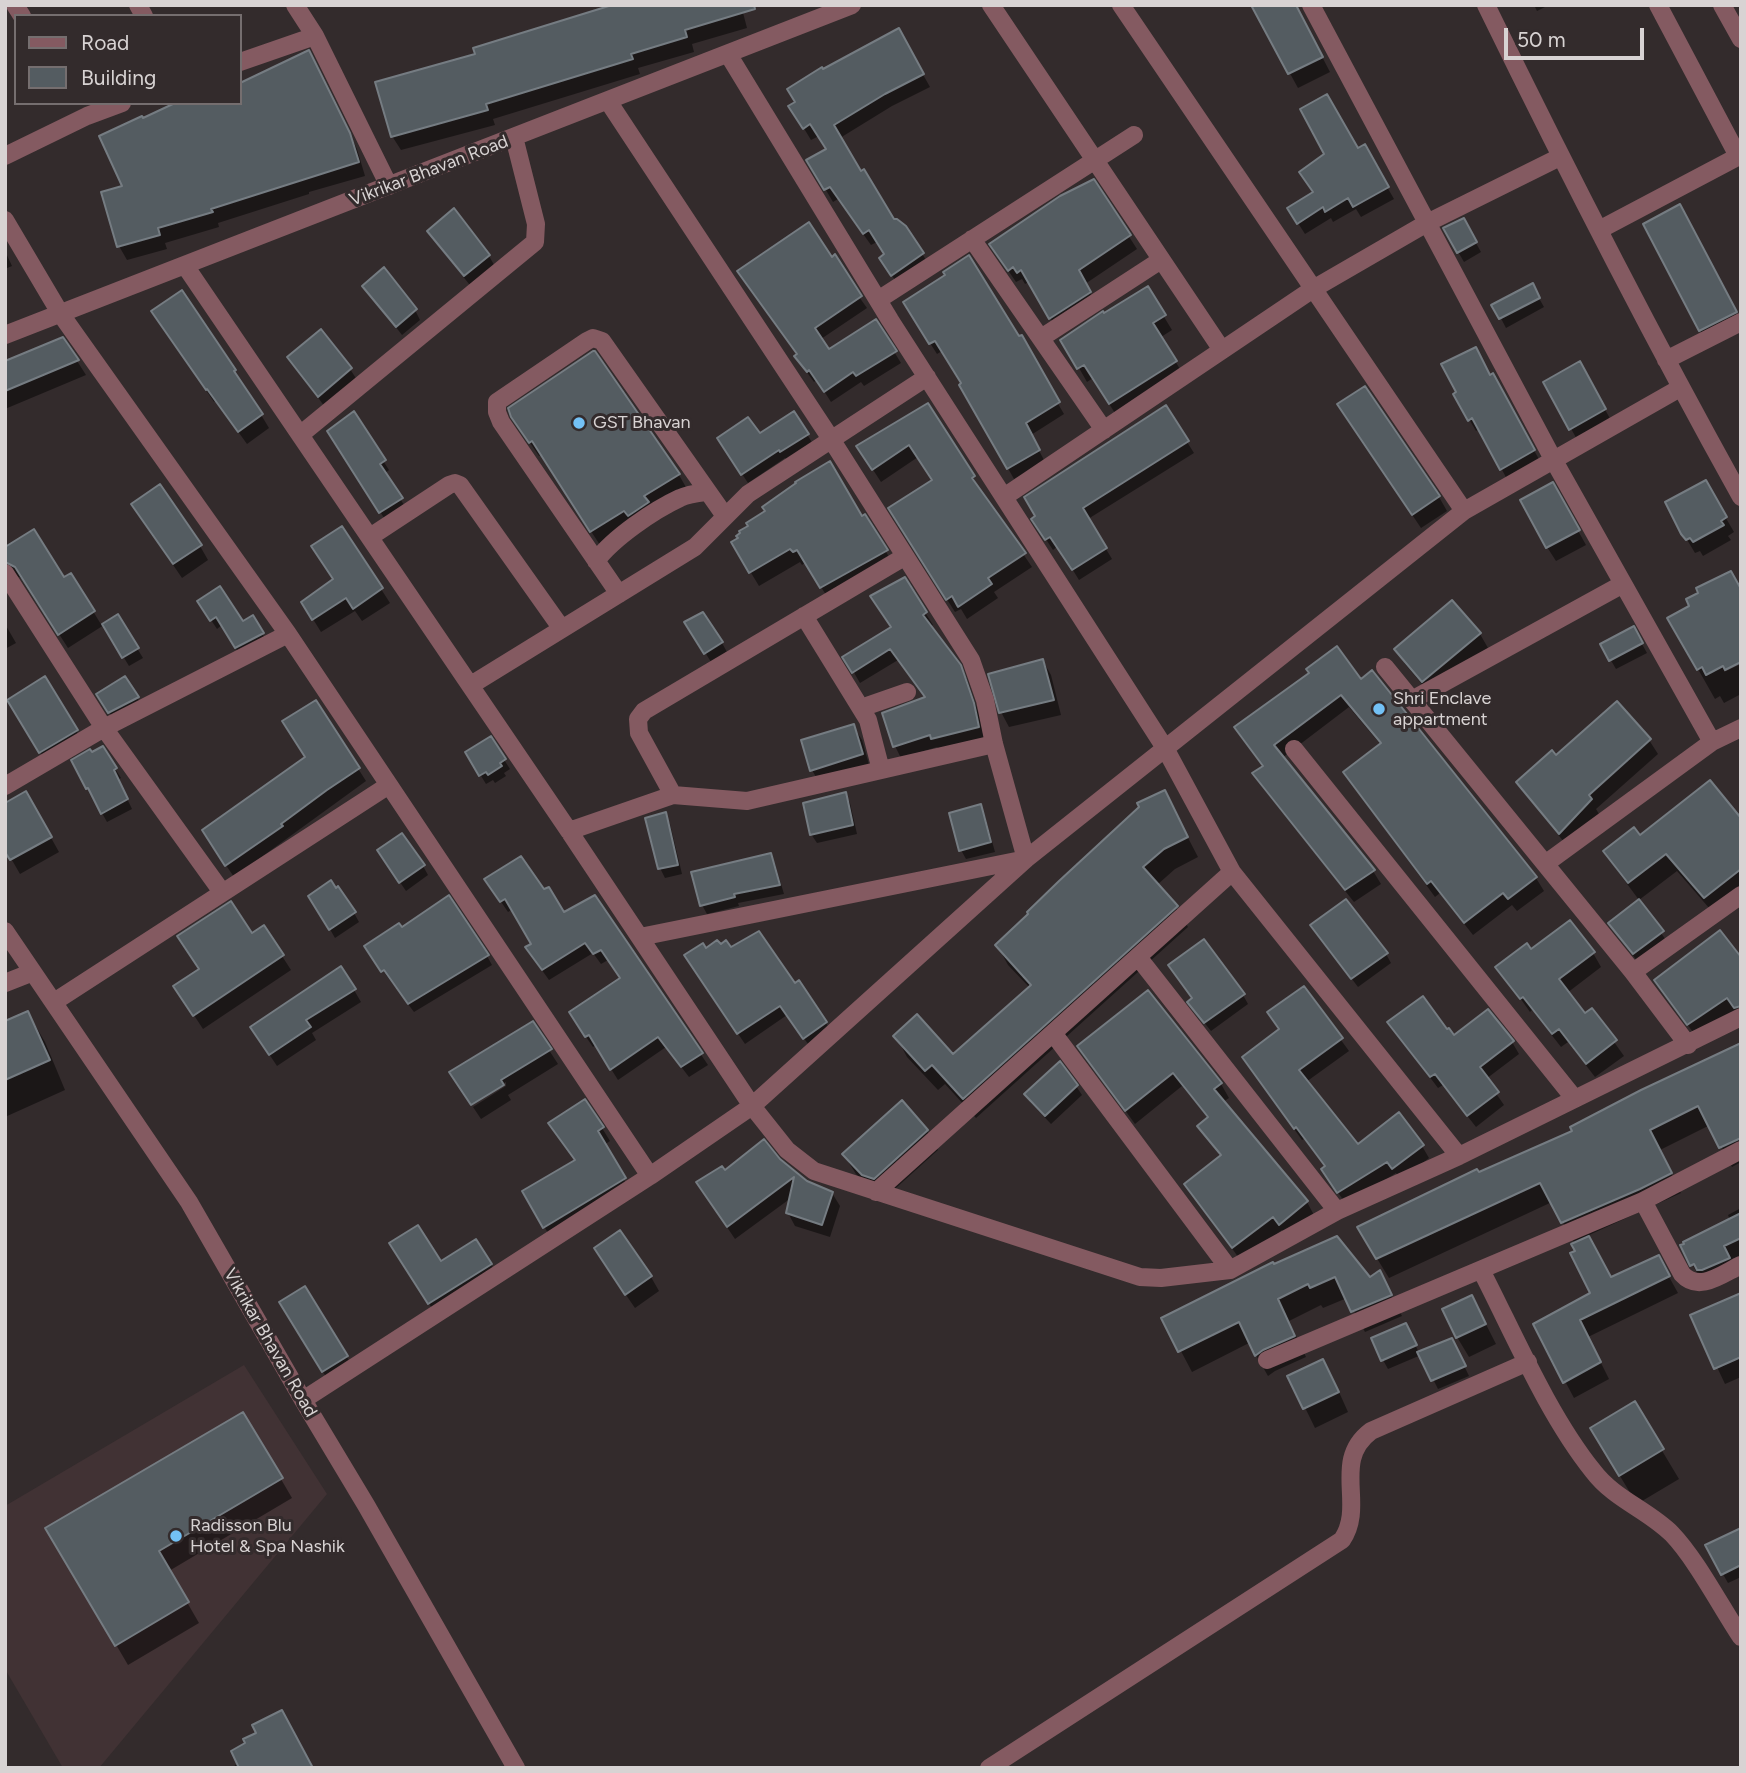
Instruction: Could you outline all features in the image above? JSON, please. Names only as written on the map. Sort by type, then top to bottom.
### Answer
[{"type":"street","points":[[295,5],[315,36],[389,186]]},
{"type":"street","name":"Vikrikar Bhavan Road","points":[[5,335],[186,267],[728,54],[818,11],[852,5]]},
{"type":"street","points":[[991,5],[1222,350]]},
{"type":"street","points":[[1121,5],[1464,511]]},
{"type":"street","points":[[1311,5],[1553,459],[1712,742]]},
{"type":"street","points":[[1486,5],[1560,158],[1680,388],[1741,497]]},
{"type":"street","points":[[1599,230],[1739,155],[1658,5]]},
{"type":"street","points":[[1722,5],[1741,39]]},
{"type":"street","points":[[242,61],[315,36]]},
{"type":"street","points":[[728,54],[878,300],[1164,748],[1232,872],[1459,1156]]},
{"type":"street","points":[[608,101],[831,439],[971,660],[985,700],[994,744],[1026,859]]},
{"type":"street","points":[[5,156],[83,110],[111,105]]},
{"type":"street","points":[[878,300],[1134,135]]},
{"type":"street","points":[[300,435],[535,242],[536,224],[514,137]]},
{"type":"street","points":[[1004,497],[1313,289],[1427,223],[1560,158]]},
{"type":"street","points":[[5,220],[60,313],[288,634],[650,1176]]},
{"type":"street","points":[[972,239],[1104,430]]},
{"type":"street","points":[[1041,338],[1161,260]]},
{"type":"street","points":[[186,267],[471,685],[752,1106],[787,1150],[814,1171],[1140,1277],[1161,1278],[1230,1270],[1337,1211],[1459,1156],[1741,1017]]},
{"type":"street","points":[[1666,360],[1741,323]]},
{"type":"street","points":[[619,594],[501,422],[497,402],[587,341],[593,338],[602,341],[725,516]]},
{"type":"street","points":[[471,685],[695,547],[748,494],[927,377]]},
{"type":"street","points":[[303,1401],[650,1176],[752,1106],[1026,859],[1464,511],[1680,388]]},
{"type":"street","points":[[370,537],[449,485],[460,485],[562,629]]},
{"type":"street","points":[[596,561],[606,547],[666,506],[682,497],[707,492]]},
{"type":"street","points":[[673,795],[639,733],[638,719],[644,711],[904,557]]},
{"type":"street","points":[[5,573],[104,728],[222,892]]},
{"type":"street","points":[[1412,700],[1623,584]]},
{"type":"street","points":[[804,616],[861,708],[872,732],[881,770]]},
{"type":"street","points":[[5,786],[104,728],[288,634]]},
{"type":"street","points":[[1385,667],[1633,972],[1688,1045]]},
{"type":"street","points":[[861,708],[907,692]]},
{"type":"street","points":[[1545,864],[1712,742],[1741,728]]},
{"type":"street","points":[[569,831],[673,795],[747,801],[994,744]]},
{"type":"street","points":[[1294,749],[1574,1098]]},
{"type":"street","points":[[54,1002],[388,785]]},
{"type":"street","points":[[640,937],[1026,859]]},
{"type":"street","points":[[876,1192],[1232,872]]},
{"type":"street","points":[[1633,972],[1741,895]]},
{"type":"street","name":"Vikrikar Bhavan Road","points":[[5,931],[188,1202],[516,1768]]},
{"type":"street","points":[[1138,957],[1337,1211]]},
{"type":"street","points":[[5,983],[33,972]]},
{"type":"street","points":[[1053,1033],[1230,1270]]},
{"type":"street","points":[[1267,1360],[1643,1201],[1741,1150]]},
{"type":"street","points":[[1643,1201],[1687,1280],[1701,1283],[1741,1265]]},
{"type":"street","points":[[1481,1270],[1568,1436],[1594,1472],[1612,1491],[1674,1536],[1741,1637]]},
{"type":"street","points":[[989,1768],[1342,1540],[1350,1527],[1352,1455],[1362,1438],[1528,1362]]},
{"type":"shaded area","points":[[244,1365],[327,1494],[99,1768],[63,1768],[5,1669],[5,1506]]},
{"type":"building","points":[[612,5],[754,5],[755,9],[685,30],[687,37],[631,54],[633,59],[486,104],[488,110],[391,137],[375,82],[475,54],[473,48]]},
{"type":"building","points":[[1251,5],[1296,5],[1323,57],[1288,74]]},
{"type":"building","points":[[899,28],[924,74],[834,125],[894,219],[906,226],[924,253],[891,276],[879,258],[884,254],[869,230],[863,234],[830,187],[824,190],[806,160],[826,149],[810,124],[803,129],[788,106],[795,102],[787,89],[822,67],[823,69]]},
{"type":"building","points":[[309,50],[350,133],[359,162],[211,209],[213,212],[158,228],[160,235],[117,247],[101,192],[122,186],[99,136],[171,105],[242,105],[242,82]]},
{"type":"building","points":[[1327,94],[1358,148],[1365,144],[1389,187],[1353,207],[1348,198],[1325,212],[1323,207],[1297,224],[1287,208],[1313,192],[1299,172],[1324,154],[1300,109]]},
{"type":"building","points":[[1094,179],[1131,235],[1079,270],[1091,292],[1049,319],[1021,270],[1017,273],[1013,267],[1008,271],[989,244],[1060,196]]},
{"type":"building","points":[[1680,204],[1737,312],[1699,331],[1643,224]]},
{"type":"building","points":[[454,208],[490,255],[464,276],[427,231]]},
{"type":"building","points":[[1464,218],[1477,242],[1457,253],[1443,228]]},
{"type":"building","points":[[809,222],[832,257],[835,254],[862,296],[815,328],[829,349],[876,319],[897,351],[856,376],[853,372],[824,392],[809,370],[807,372],[794,356],[797,354],[737,271]]},
{"type":"building","points":[[969,255],[1019,336],[1022,335],[1060,402],[1026,423],[1040,450],[1007,469],[935,341],[929,344],[903,302],[945,275],[943,272]]},
{"type":"building","points":[[384,267],[417,309],[396,327],[362,286]]},
{"type":"building","points":[[1533,283],[1540,298],[1499,319],[1491,305]]},
{"type":"building","points":[[1148,286],[1166,315],[1153,323],[1177,361],[1109,404],[1084,365],[1077,369],[1060,340],[1103,311],[1104,313]]},
{"type":"building","points":[[182,290],[263,414],[238,432],[151,311]]},
{"type":"building","points":[[321,329],[352,368],[318,397],[287,357]]},
{"type":"building","points":[[63,337],[79,360],[5,391],[5,361]]},
{"type":"building","points":[[1476,347],[1535,450],[1500,470],[1472,418],[1468,421],[1441,364]]},
{"type":"building","name":"GST Bhavan","points":[[593,351],[680,474],[644,496],[649,502],[628,516],[624,511],[590,532],[532,441],[529,443],[511,417],[508,408]]},
{"type":"building","points":[[1580,361],[1606,409],[1569,430],[1543,382]]},
{"type":"building","points":[[1365,386],[1440,496],[1412,515],[1337,404]]},
{"type":"building","points":[[928,403],[975,476],[972,478],[1026,553],[988,578],[992,584],[958,607],[952,596],[946,600],[888,508],[932,480],[909,445],[872,470],[856,446]]},
{"type":"building","points":[[1166,405],[1189,441],[1083,508],[1107,548],[1072,570],[1050,537],[1045,540],[1031,519],[1035,516],[1024,497]]},
{"type":"building","points":[[354,411],[386,460],[380,464],[403,498],[379,513],[327,431]]},
{"type":"building","points":[[794,411],[809,434],[741,475],[717,438],[748,417],[760,433]]},
{"type":"building","points":[[830,461],[862,516],[865,514],[888,550],[820,588],[797,550],[793,552],[790,549],[749,573],[731,542],[738,538],[736,536],[739,531],[748,526],[746,523],[765,511],[762,507],[795,482]]},
{"type":"building","points":[[1706,480],[1727,517],[1721,521],[1724,525],[1693,542],[1690,538],[1686,540],[1681,534],[1665,502]]},
{"type":"building","points":[[1553,482],[1580,530],[1546,548],[1520,500]]},
{"type":"building","points":[[160,484],[202,545],[173,564],[131,504]]},
{"type":"building","points":[[342,526],[383,588],[353,609],[346,598],[312,620],[301,602],[333,579],[311,546]]},
{"type":"building","points":[[34,529],[64,577],[71,573],[95,611],[58,635],[15,567],[5,562],[5,547]]},
{"type":"building","points":[[1731,571],[1741,589],[1741,662],[1725,670],[1723,666],[1706,675],[1702,667],[1697,670],[1667,618],[1689,606],[1686,599],[1698,593],[1696,588]]},
{"type":"building","points":[[905,577],[927,612],[923,615],[961,665],[979,727],[931,739],[930,735],[893,747],[882,713],[925,697],[890,649],[852,673],[842,657],[891,627],[870,596]]},
{"type":"building","points":[[220,586],[243,621],[253,615],[264,633],[235,648],[216,617],[210,621],[197,601]]},
{"type":"building","points":[[1452,600],[1481,633],[1422,682],[1394,649]]},
{"type":"building","points":[[703,612],[723,642],[704,654],[684,622]]},
{"type":"building","points":[[118,614],[139,648],[122,658],[102,624]]},
{"type":"building","points":[[1634,626],[1643,643],[1609,661],[1600,644]]},
{"type":"building","points":[[1337,646],[1361,679],[1372,670],[1537,877],[1508,899],[1503,893],[1464,923],[1431,881],[1427,884],[1343,772],[1381,743],[1341,695],[1274,745],[1375,870],[1345,890],[1252,773],[1263,766],[1234,727],[1309,673],[1306,669]]},
{"type":"building","points":[[1043,659],[1054,700],[999,713],[988,674]]},
{"type":"building","points":[[45,676],[78,730],[39,753],[7,700]]},
{"type":"building","points":[[125,676],[139,697],[108,713],[96,694]]},
{"type":"building","points":[[316,700],[360,768],[225,866],[202,830],[305,757],[282,721]]},
{"type":"building","points":[[1617,701],[1651,739],[1589,795],[1592,799],[1559,834],[1516,782],[1552,750],[1556,755]]},
{"type":"building","points":[[854,724],[863,754],[810,771],[801,740]]},
{"type":"building","points":[[491,736],[506,759],[500,763],[502,766],[488,775],[486,772],[479,776],[465,752]]},
{"type":"building","points":[[103,746],[117,768],[114,770],[128,799],[101,814],[71,760],[90,749],[92,752]]},
{"type":"building","points":[[1710,780],[1741,818],[1741,869],[1704,898],[1666,854],[1628,883],[1603,851],[1634,827],[1640,835]]},
{"type":"building","points":[[1165,790],[1188,837],[1164,849],[1143,867],[1178,906],[963,1099],[932,1065],[925,1071],[893,1036],[917,1014],[953,1054],[1031,985],[995,945],[1139,807],[1137,803]]},
{"type":"building","points":[[26,791],[52,837],[10,860],[5,852],[5,803]]},
{"type":"building","points":[[846,792],[853,825],[810,835],[803,803]]},
{"type":"building","points":[[981,804],[991,842],[959,851],[949,813]]},
{"type":"building","points":[[666,812],[678,865],[658,869],[645,818]]},
{"type":"building","points":[[402,833],[425,865],[399,883],[377,850]]},
{"type":"building","points":[[771,853],[780,885],[734,894],[735,897],[700,906],[691,872]]},
{"type":"building","points":[[521,856],[544,889],[549,887],[564,912],[595,895],[703,1053],[681,1067],[658,1037],[610,1070],[589,1035],[585,1037],[569,1012],[620,978],[601,950],[593,954],[585,943],[542,970],[525,947],[531,944],[505,899],[500,902],[484,879]]},
{"type":"building","points":[[331,880],[356,912],[329,930],[308,896]]},
{"type":"building","points":[[449,895],[489,955],[408,1004],[384,970],[381,972],[364,946],[399,923],[402,927]]},
{"type":"building","points":[[1346,899],[1388,953],[1351,979],[1310,925]]},
{"type":"building","points":[[1639,899],[1664,931],[1633,954],[1608,923]]},
{"type":"building","points":[[231,901],[252,933],[264,925],[284,955],[193,1016],[173,986],[199,969],[177,936]]},
{"type":"building","points":[[1570,920],[1595,952],[1559,979],[1585,1013],[1592,1008],[1617,1040],[1586,1064],[1559,1029],[1552,1034],[1495,967],[1527,943],[1531,949]]},
{"type":"building","points":[[1720,930],[1741,957],[1741,1006],[1734,1008],[1727,998],[1687,1025],[1654,980]]},
{"type":"building","points":[[759,931],[795,983],[799,980],[827,1022],[803,1039],[780,1006],[737,1034],[684,955],[703,943],[706,948],[717,940],[721,944],[726,940],[731,947]]},
{"type":"building","points":[[1204,939],[1245,994],[1204,1023],[1187,1002],[1192,998],[1168,965]]},
{"type":"building","points":[[341,966],[356,989],[306,1020],[311,1027],[269,1055],[250,1027]]},
{"type":"building","points":[[1304,986],[1343,1038],[1299,1070],[1358,1144],[1399,1112],[1424,1145],[1392,1169],[1387,1162],[1337,1193],[1321,1169],[1325,1166],[1296,1127],[1294,1129],[1242,1057],[1279,1029],[1267,1012]]},
{"type":"building","points":[[1148,990],[1222,1083],[1214,1089],[1308,1201],[1279,1225],[1273,1217],[1232,1248],[1184,1184],[1221,1155],[1197,1126],[1208,1117],[1173,1073],[1125,1111],[1077,1046]]},
{"type":"building","points":[[1423,996],[1454,1035],[1488,1009],[1514,1041],[1480,1067],[1499,1092],[1467,1116],[1435,1074],[1430,1077],[1387,1022]]},
{"type":"building","points":[[28,1011],[50,1060],[5,1080],[5,1021]]},
{"type":"building","points":[[533,1021],[552,1049],[501,1080],[504,1085],[471,1105],[449,1072]]},
{"type":"building","points":[[1741,1043],[1741,1138],[1719,1148],[1698,1106],[1650,1130],[1672,1173],[1640,1189],[1561,1223],[1540,1183],[1376,1259],[1357,1227],[1477,1169],[1479,1172],[1572,1131],[1570,1127],[1641,1090]]},
{"type":"building","points":[[1060,1061],[1078,1085],[1045,1116],[1024,1094]]},
{"type":"building","points":[[585,1099],[604,1127],[598,1131],[626,1178],[543,1228],[522,1191],[575,1160],[548,1123]]},
{"type":"building","points":[[902,1100],[928,1130],[874,1179],[862,1175],[842,1154]]},
{"type":"building","points":[[764,1139],[780,1159],[807,1181],[833,1192],[822,1225],[786,1213],[794,1177],[727,1227],[696,1182],[722,1166],[725,1170]]},
{"type":"building","points":[[1741,1213],[1741,1238],[1724,1246],[1730,1258],[1702,1270],[1697,1270],[1694,1264],[1690,1266],[1680,1245]]},
{"type":"building","points":[[418,1225],[441,1261],[476,1239],[492,1264],[428,1304],[389,1243]]},
{"type":"building","points":[[620,1230],[652,1276],[625,1295],[594,1248]]},
{"type":"building","points":[[1337,1236],[1370,1277],[1380,1270],[1392,1295],[1351,1312],[1335,1277],[1310,1288],[1308,1284],[1278,1299],[1295,1336],[1255,1356],[1239,1322],[1178,1352],[1161,1318],[1273,1262],[1274,1264]]},
{"type":"building","points":[[1589,1236],[1611,1277],[1659,1255],[1670,1276],[1580,1320],[1601,1362],[1563,1383],[1533,1324],[1590,1293],[1570,1253],[1575,1251],[1571,1244]]},
{"type":"building","points":[[305,1286],[348,1356],[322,1372],[279,1302]]},
{"type":"building","points":[[1741,1293],[1741,1357],[1714,1369],[1690,1315]]},
{"type":"building","points":[[1472,1295],[1486,1324],[1456,1338],[1442,1309]]},
{"type":"building","points":[[1406,1323],[1417,1345],[1381,1361],[1371,1338]]},
{"type":"building","points":[[1452,1338],[1466,1366],[1431,1381],[1417,1352]]},
{"type":"building","points":[[1323,1359],[1339,1392],[1303,1409],[1287,1376]]},
{"type":"building","points":[[1635,1401],[1664,1449],[1619,1476],[1590,1428]]},
{"type":"building","points":[[243,1412],[283,1478],[159,1551],[189,1602],[115,1646],[45,1528]]},
{"type":"building","points":[[1741,1528],[1741,1565],[1721,1575],[1705,1545]]},
{"type":"building","points":[[282,1710],[313,1768],[239,1768],[231,1751],[245,1743],[243,1739],[256,1733],[252,1725]]},
{"type":"place","name":"GST Bhavan","points":[[579,423]]},
{"type":"place","name":"Shri Enclave appartment","points":[[1379,709]]},
{"type":"place","name":"Radisson Blu Hotel & Spa Nashik","points":[[176,1536]]}]
